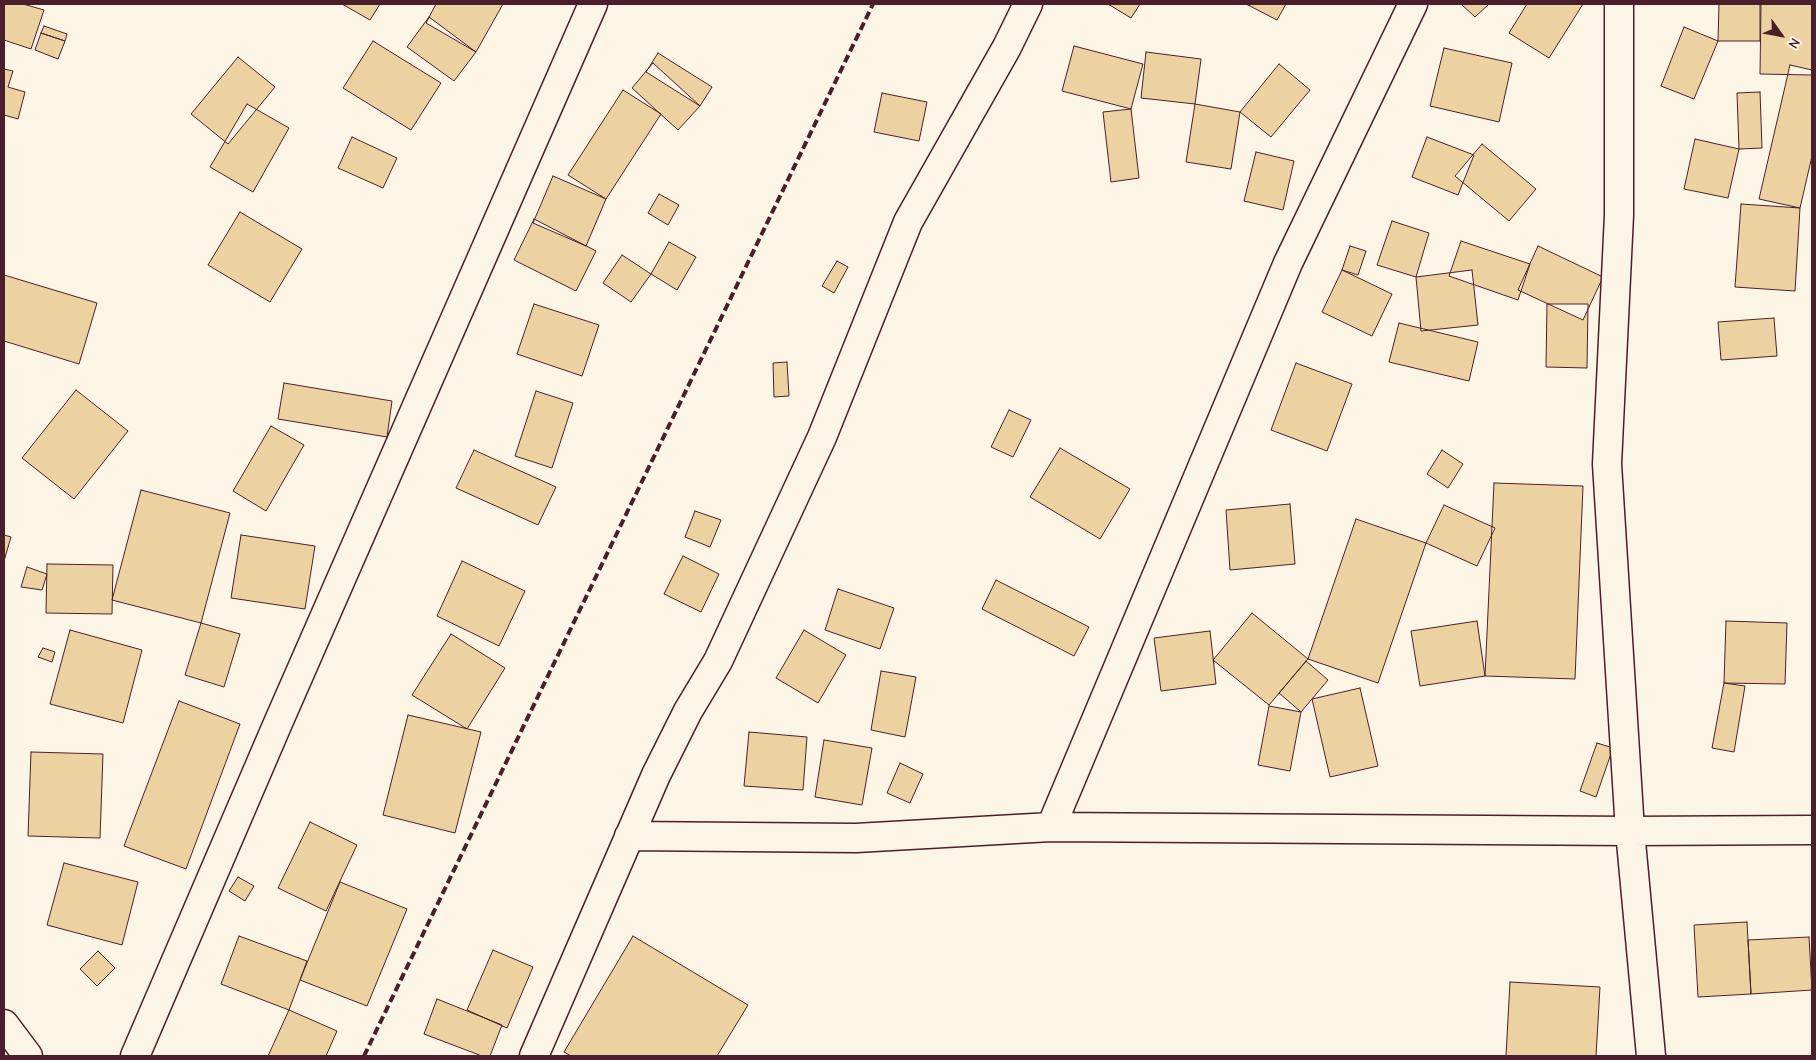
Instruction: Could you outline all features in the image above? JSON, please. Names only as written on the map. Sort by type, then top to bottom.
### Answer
[{"type":"street","points":[[135,1056],[278,723],[593,4]]},
{"type":"street","points":[[534,1056],[629,836],[668,751],[688,711],[718,661],[822,438],[908,222],[1007,47],[1028,4]]},
{"type":"street","points":[[1051,828],[1288,263],[1413,4]]},
{"type":"street","points":[[1619,4],[1619,215],[1607,464],[1630,831],[1651,1056]]},
{"type":"street","points":[[629,836],[856,838],[1051,828],[1812,830]]},
{"type":"street","points":[[4,1024],[28,1056]]},
{"type":"building","points":[[4,4],[23,4],[44,10],[31,49],[4,40]]},
{"type":"building","points":[[342,4],[380,4],[370,20]]},
{"type":"building","points":[[436,4],[503,4],[476,52],[426,23]]},
{"type":"building","points":[[1108,4],[1140,4],[1131,18]]},
{"type":"building","points":[[1246,4],[1286,4],[1277,20]]},
{"type":"building","points":[[1461,4],[1489,4],[1475,17]]},
{"type":"building","points":[[1527,4],[1583,4],[1549,58],[1509,33]]},
{"type":"building","points":[[1719,4],[1760,4],[1760,41],[1718,41]]},
{"type":"building","points":[[1761,4],[1812,4],[1812,75],[1760,74]]},
{"type":"building","points":[[429,17],[476,52],[454,81],[407,47]]},
{"type":"building","points":[[44,26],[67,34],[65,41],[41,33]]},
{"type":"building","points":[[1684,27],[1718,41],[1694,99],[1661,86]]},
{"type":"building","points":[[41,33],[65,41],[58,59],[35,50]]},
{"type":"building","points":[[373,41],[441,83],[411,130],[343,88]]},
{"type":"building","points":[[1074,46],[1143,64],[1131,109],[1062,91]]},
{"type":"building","points":[[1444,48],[1512,63],[1499,122],[1430,106]]},
{"type":"building","points":[[1146,52],[1201,59],[1195,104],[1141,98]]},
{"type":"building","points":[[658,53],[712,87],[700,106],[646,72]]},
{"type":"building","points":[[238,57],[275,87],[228,144],[191,114]]},
{"type":"building","points":[[653,63],[700,106],[678,130],[632,88]]},
{"type":"building","points":[[1279,64],[1310,90],[1271,137],[1240,112]]},
{"type":"building","points":[[1790,65],[1812,70],[1812,156],[1800,208],[1759,199]]},
{"type":"building","points":[[4,69],[13,71],[8,87],[25,92],[18,119],[4,115]]},
{"type":"building","points":[[623,90],[661,114],[606,199],[568,175]]},
{"type":"building","points":[[1760,92],[1762,148],[1739,149],[1737,93]]},
{"type":"building","points":[[882,93],[927,102],[919,141],[874,132]]},
{"type":"building","points":[[247,104],[289,128],[253,192],[210,167]]},
{"type":"building","points":[[1195,104],[1240,112],[1231,169],[1186,162]]},
{"type":"building","points":[[1131,109],[1139,178],[1111,182],[1103,112]]},
{"type":"building","points":[[352,137],[397,158],[383,188],[338,168]]},
{"type":"building","points":[[1427,137],[1474,155],[1458,195],[1412,177]]},
{"type":"building","points":[[1695,139],[1739,149],[1728,198],[1684,189]]},
{"type":"building","points":[[1482,144],[1536,189],[1509,221],[1455,176]]},
{"type":"building","points":[[1256,152],[1294,161],[1283,210],[1244,201]]},
{"type":"building","points":[[553,176],[606,199],[586,246],[533,223]]},
{"type":"building","points":[[659,194],[679,205],[668,225],[648,213]]},
{"type":"building","points":[[1741,204],[1800,208],[1795,291],[1735,287]]},
{"type":"building","points":[[240,212],[302,249],[270,302],[208,265]]},
{"type":"building","points":[[534,219],[596,251],[576,291],[514,260]]},
{"type":"building","points":[[1392,221],[1429,233],[1416,277],[1377,265]]},
{"type":"building","points":[[1461,241],[1530,264],[1518,300],[1449,276]]},
{"type":"building","points":[[669,242],[696,257],[677,290],[651,274]]},
{"type":"building","points":[[1350,246],[1366,251],[1358,275],[1342,270]]},
{"type":"building","points":[[1538,246],[1603,277],[1583,320],[1518,290]]},
{"type":"building","points":[[622,255],[651,274],[631,302],[603,283]]},
{"type":"building","points":[[837,261],[848,267],[834,293],[822,286]]},
{"type":"building","points":[[1342,270],[1392,294],[1372,336],[1322,312]]},
{"type":"building","points":[[1472,270],[1478,325],[1421,331],[1416,277]]},
{"type":"building","points":[[4,275],[97,303],[79,364],[4,341]]},
{"type":"building","points":[[534,304],[599,325],[582,376],[517,354]]},
{"type":"building","points":[[1547,304],[1588,304],[1587,368],[1546,367]]},
{"type":"building","points":[[1774,318],[1777,356],[1721,360],[1718,322]]},
{"type":"building","points":[[1399,323],[1478,342],[1469,381],[1389,362]]},
{"type":"building","points":[[787,362],[789,396],[774,397],[773,363]]},
{"type":"building","points":[[1296,363],[1352,384],[1327,451],[1271,430]]},
{"type":"building","points":[[284,383],[392,401],[387,437],[278,419]]},
{"type":"building","points":[[76,390],[128,431],[74,499],[22,458]]},
{"type":"building","points":[[536,391],[573,403],[552,468],[515,456]]},
{"type":"building","points":[[1009,410],[1031,420],[1013,457],[991,447]]},
{"type":"building","points":[[271,426],[304,445],[266,511],[233,491]]},
{"type":"building","points":[[1060,448],[1130,489],[1100,539],[1030,497]]},
{"type":"building","points":[[474,450],[556,487],[538,525],[456,488]]},
{"type":"building","points":[[1442,450],[1463,464],[1448,488],[1427,474]]},
{"type":"building","points":[[1494,483],[1583,486],[1575,679],[1485,676]]},
{"type":"building","points":[[141,490],[230,513],[201,623],[112,600]]},
{"type":"building","points":[[1290,504],[1295,564],[1230,570],[1226,510]]},
{"type":"building","points":[[1444,505],[1495,528],[1477,566],[1426,543]]},
{"type":"building","points":[[695,511],[721,520],[710,547],[685,537]]},
{"type":"building","points":[[1356,519],[1426,543],[1378,683],[1308,659]]},
{"type":"building","points":[[4,535],[11,537],[4,561]]},
{"type":"building","points":[[241,535],[315,546],[305,609],[231,598]]},
{"type":"building","points":[[683,556],[719,574],[701,612],[664,594]]},
{"type":"building","points":[[462,561],[525,591],[499,646],[437,616]]},
{"type":"building","points":[[47,564],[113,565],[112,614],[46,613]]},
{"type":"building","points":[[27,567],[47,574],[42,590],[21,587]]},
{"type":"building","points":[[996,580],[1089,627],[1074,656],[982,609]]},
{"type":"building","points":[[838,589],[894,608],[880,649],[825,630]]},
{"type":"building","points":[[1252,613],[1308,659],[1269,705],[1213,660]]},
{"type":"building","points":[[1477,621],[1485,676],[1420,686],[1411,631]]},
{"type":"building","points":[[1726,621],[1787,623],[1785,684],[1724,683]]},
{"type":"building","points":[[201,623],[240,634],[224,687],[185,675]]},
{"type":"building","points":[[70,630],[142,650],[123,723],[50,704]]},
{"type":"building","points":[[804,630],[846,655],[818,703],[776,678]]},
{"type":"building","points":[[1210,631],[1216,684],[1161,691],[1154,638]]},
{"type":"building","points":[[451,634],[505,668],[467,729],[412,695]]},
{"type":"building","points":[[43,648],[55,652],[52,662],[38,657]]},
{"type":"building","points":[[1306,661],[1328,680],[1301,712],[1279,693]]},
{"type":"building","points":[[881,671],[916,677],[905,737],[871,730]]},
{"type":"building","points":[[1724,683],[1745,686],[1734,752],[1712,748]]},
{"type":"building","points":[[1360,688],[1378,766],[1330,777],[1312,699]]},
{"type":"building","points":[[179,701],[240,724],[186,869],[124,846]]},
{"type":"building","points":[[1269,706],[1301,712],[1290,771],[1258,765]]},
{"type":"building","points":[[408,715],[481,732],[455,833],[383,815]]},
{"type":"building","points":[[749,732],[807,737],[803,790],[744,786]]},
{"type":"building","points":[[824,740],[872,748],[862,805],[815,797]]},
{"type":"building","points":[[1597,743],[1613,748],[1596,797],[1580,791]]},
{"type":"building","points":[[31,752],[103,754],[100,838],[28,836]]},
{"type":"building","points":[[900,763],[923,774],[910,803],[887,793]]},
{"type":"building","points":[[310,822],[357,845],[326,911],[278,888]]},
{"type":"building","points":[[64,863],[138,882],[122,945],[47,925]]},
{"type":"building","points":[[238,877],[254,886],[245,901],[229,891]]},
{"type":"building","points":[[340,882],[407,909],[367,1006],[300,980]]},
{"type":"building","points":[[1747,922],[1751,994],[1698,997],[1694,925]]},
{"type":"building","points":[[239,936],[307,961],[289,1010],[221,984]]},
{"type":"building","points":[[633,936],[748,1005],[717,1056],[571,1056],[564,1052]]},
{"type":"building","points":[[1809,937],[1812,990],[1751,994],[1748,940]]},
{"type":"building","points":[[493,950],[533,967],[507,1028],[467,1010]]},
{"type":"building","points":[[98,951],[115,968],[97,986],[80,969]]},
{"type":"building","points":[[1510,982],[1600,987],[1596,1056],[1506,1056]]},
{"type":"building","points":[[437,999],[502,1025],[490,1056],[482,1056],[424,1034]]},
{"type":"building","points":[[289,1010],[337,1031],[326,1056],[268,1056]]},
{"type":"railway","points":[[364,1056],[873,4]]}]
